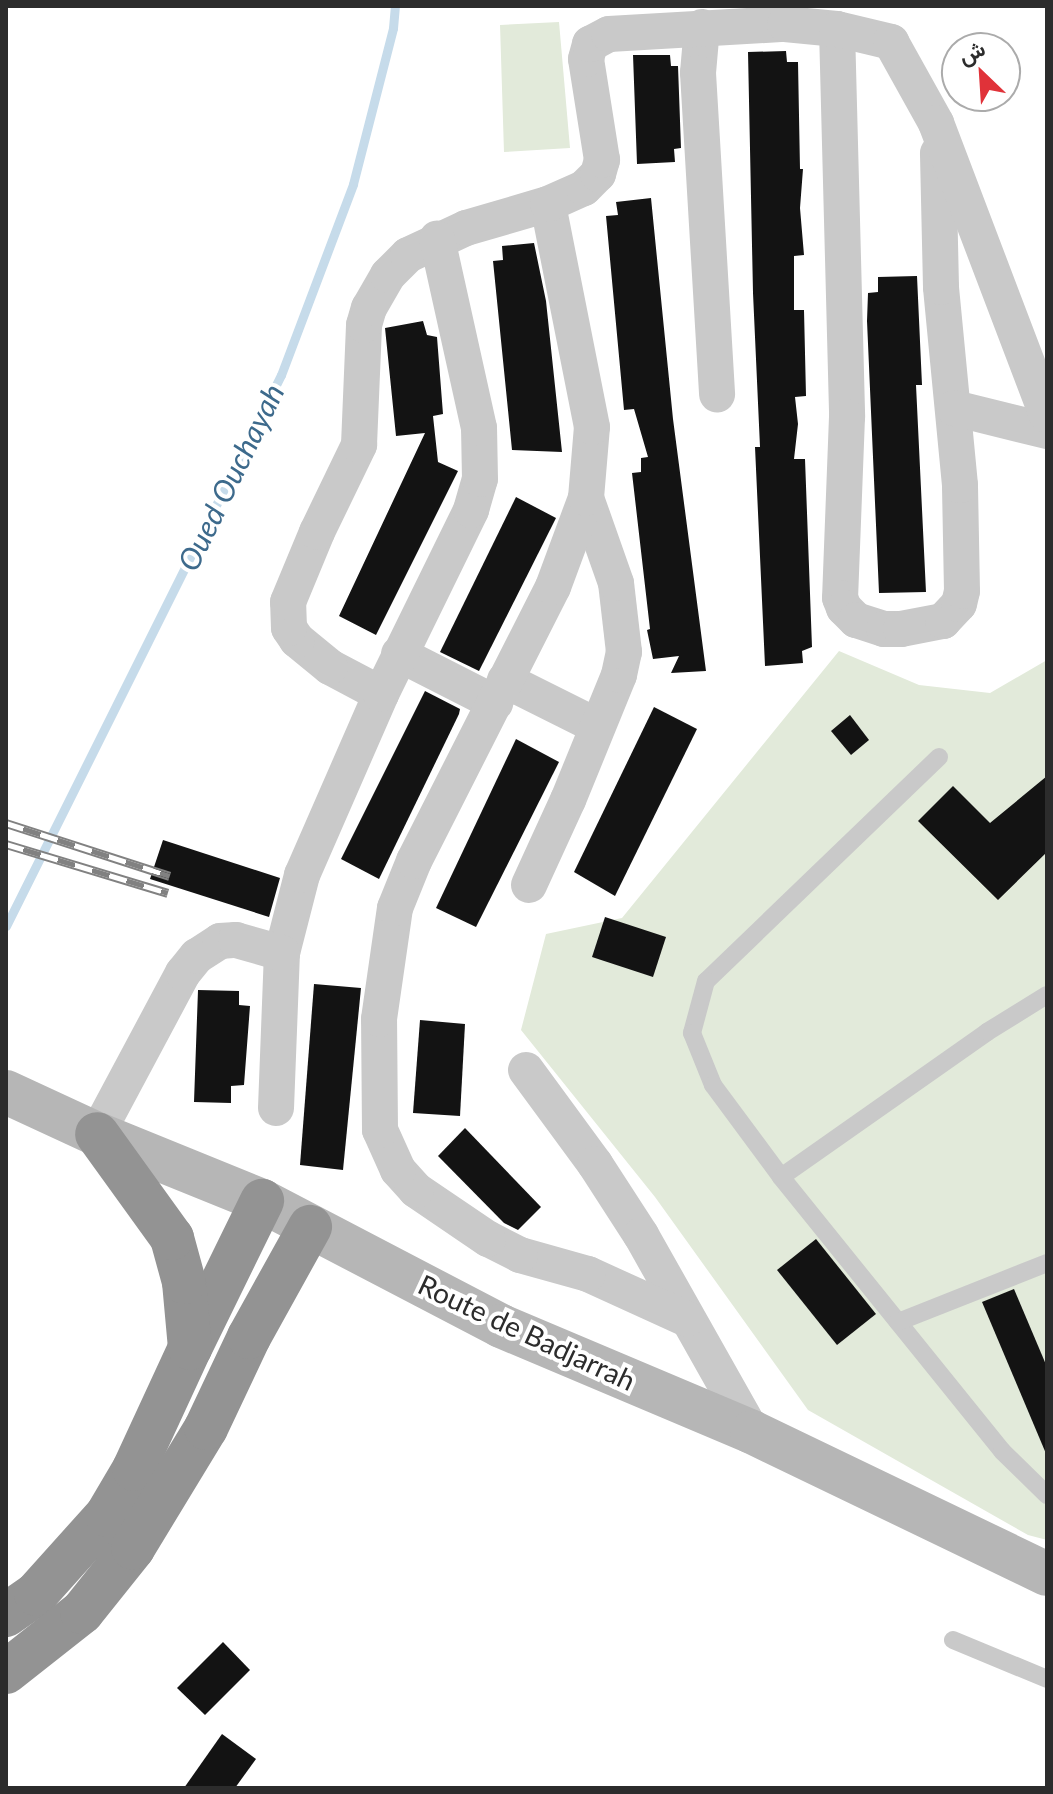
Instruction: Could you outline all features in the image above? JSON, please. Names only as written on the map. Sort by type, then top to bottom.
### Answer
[{"type":"highway","points":[[97,1134],[172,1238],[184,1282],[190,1348]]},
{"type":"highway","points":[[6,1615],[36,1594],[107,1515],[134,1469],[262,1201]]},
{"type":"highway","points":[[6,1672],[82,1612],[133,1548],[206,1428],[249,1337],[310,1227]]},
{"type":"main road","name":"Route de Badjarrah","points":[[6,1092],[97,1134],[262,1201],[501,1326],[752,1432],[1047,1574]]},
{"type":"street","points":[[850,18],[847,417],[840,598],[849,614],[864,624],[901,629],[934,624],[952,614],[959,604],[963,574],[954,408],[941,287],[936,123]]},
{"type":"street","points":[[381,694],[330,667],[297,640],[289,628],[288,602],[317,532],[359,445],[364,325],[369,308],[388,275],[408,255],[437,239],[498,216],[548,204],[584,188],[598,174],[602,160],[586,59],[590,44],[609,34],[850,18],[891,42],[936,123],[1047,415]]},
{"type":"street","points":[[702,27],[698,73],[717,394]]},
{"type":"street","points":[[548,204],[592,427],[586,498],[571,546],[553,587],[414,861],[395,908],[379,1019],[380,1130],[398,1170],[416,1190],[488,1239],[520,1255],[588,1274],[687,1319]]},
{"type":"street","points":[[276,1108],[282,953],[314,842],[399,654],[471,510],[480,479],[479,428],[437,239]]},
{"type":"street","points":[[954,408],[1047,431]]},
{"type":"street","points":[[529,885],[619,675],[624,652],[623,622],[616,583],[586,498]]},
{"type":"street","points":[[399,654],[597,726]]},
{"type":"street","points":[[97,1134],[183,973],[197,956],[220,941],[236,940],[282,953]]},
{"type":"street","points":[[526,1070],[595,1164],[661,1267],[752,1432]]},
{"type":"lane","points":[[939,757],[706,981],[692,1033],[713,1085],[781,1177],[1002,1451],[1047,1495]]},
{"type":"lane","points":[[781,1177],[987,1032],[1047,995]]},
{"type":"lane","points":[[898,1322],[1047,1263]]},
{"type":"lane","points":[[953,1640],[1047,1679]]},
{"type":"green space","points":[[559,22],[570,148],[504,152],[500,25]]},
{"type":"green space","points":[[839,651],[919,685],[990,693],[1047,660],[1047,1540],[1028,1535],[808,1410],[655,1197],[521,1030],[546,934],[622,918]]},
{"type":"building","points":[[786,51],[787,62],[798,62],[800,169],[803,169],[800,208],[804,255],[794,256],[794,310],[804,310],[806,396],[795,397],[798,424],[794,459],[805,459],[812,647],[802,651],[803,663],[765,666],[755,447],[760,447],[748,52]]},
{"type":"building","points":[[633,55],[670,55],[671,66],[678,66],[681,148],[674,149],[675,162],[637,164]]},
{"type":"building","points":[[651,198],[673,419],[706,671],[671,673],[679,656],[653,659],[647,630],[650,629],[632,473],[641,472],[641,458],[648,457],[634,409],[624,410],[606,216],[618,215],[616,202]]},
{"type":"building","points":[[534,243],[546,301],[562,452],[512,450],[493,261],[503,260],[502,246]]},
{"type":"building","points":[[917,276],[922,385],[916,385],[926,592],[879,593],[868,293],[878,292],[878,277]]},
{"type":"building","points":[[423,321],[427,335],[437,337],[443,414],[433,416],[438,462],[458,471],[376,635],[339,616],[425,433],[396,436],[385,328]]},
{"type":"building","points":[[516,497],[556,518],[479,671],[440,652]]},
{"type":"building","points":[[425,691],[460,709],[459,714],[379,879],[341,859]]},
{"type":"building","points":[[654,707],[697,729],[615,896],[574,872]]},
{"type":"building","points":[[850,715],[869,740],[851,755],[831,731]]},
{"type":"building","points":[[516,739],[559,762],[476,927],[436,908]]},
{"type":"building","points":[[1047,776],[1047,852],[998,900],[918,821],[953,786],[990,823]]},
{"type":"building","points":[[163,840],[280,878],[269,917],[150,879]]},
{"type":"building","points":[[605,917],[666,937],[653,977],[592,957]]},
{"type":"building","points":[[314,984],[361,988],[343,1170],[300,1165]]},
{"type":"building","points":[[198,990],[239,991],[239,1005],[250,1006],[244,1085],[231,1086],[231,1103],[194,1102]]},
{"type":"building","points":[[420,1020],[465,1024],[460,1116],[413,1113]]},
{"type":"building","points":[[465,1128],[541,1207],[518,1230],[504,1223],[438,1156]]},
{"type":"building","points":[[816,1239],[876,1314],[837,1345],[777,1270]]},
{"type":"building","points":[[1014,1289],[1047,1367],[1047,1456],[982,1302]]},
{"type":"building","points":[[223,1642],[250,1670],[205,1715],[177,1688]]},
{"type":"building","points":[[222,1734],[256,1759],[235,1788],[184,1788]]},
{"type":"waterway","name":"Oued Ouchayah","points":[[6,926],[281,375],[353,184],[393,28],[395,6]]},
{"type":"railway","points":[[6,823],[170,876]]},
{"type":"railway","points":[[6,844],[168,893]]}]
